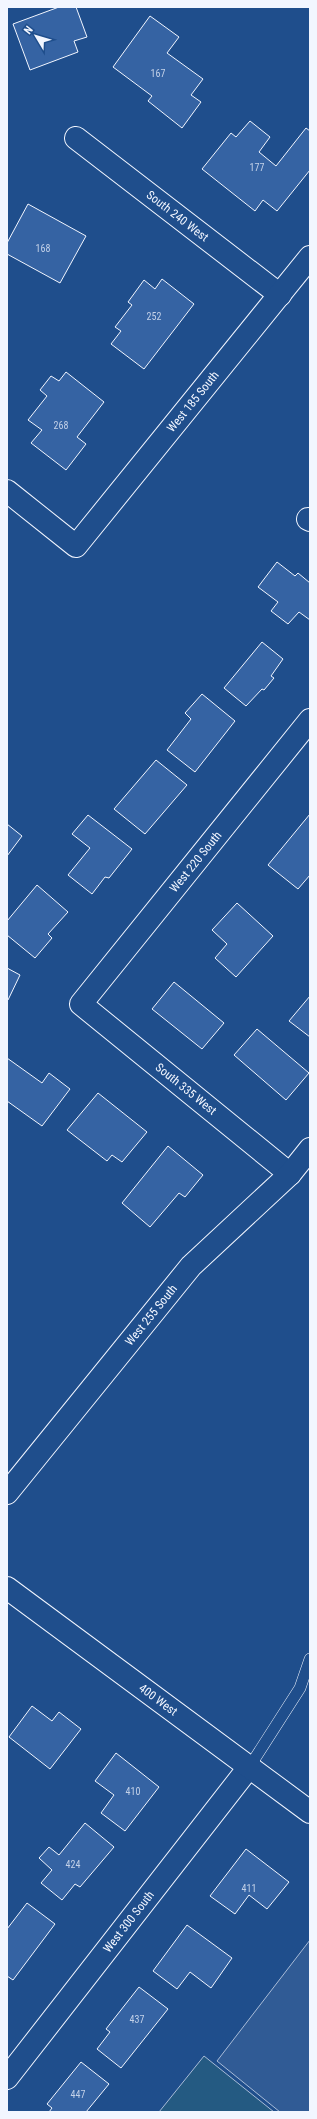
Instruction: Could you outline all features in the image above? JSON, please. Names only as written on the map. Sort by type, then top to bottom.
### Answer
[{"type":"street","name":"South 240 West","points":[[76,138],[280,295]]},
{"type":"street","name":"West 185 South","points":[[7,491],[76,546],[310,257]]},
{"type":"street","name":"West 220 South","points":[[81,1004],[310,720]]},
{"type":"street","name":"South 335 West","points":[[81,1004],[290,1174]]},
{"type":"street","name":"West 255 South","points":[[7,1494],[191,1266],[290,1174],[310,1149]]},
{"type":"street","name":"400 West","points":[[7,1588],[250,1766],[310,1812]]},
{"type":"street","name":"West 300 South","points":[[7,2078],[250,1766]]},
{"type":"lane","points":[[250,1766],[300,1688],[310,1659]]},
{"type":"shaded area","points":[[310,1940],[310,2112],[280,2112],[217,2061]]},
{"type":"shaded area","points":[[204,2056],[274,2112],[159,2112]]},
{"type":"building","points":[[59,7],[76,7],[87,37],[74,41],[78,52],[30,70],[13,24]]},
{"type":"building","points":[[150,16],[179,37],[167,53],[203,79],[191,95],[201,102],[182,128],[148,101],[152,96],[113,67]]},
{"type":"building","points":[[250,121],[270,137],[259,152],[276,166],[306,128],[310,131],[310,170],[277,211],[263,200],[255,211],[202,169],[231,133],[236,137]]},
{"type":"building","points":[[28,204],[86,236],[60,283],[7,254],[7,243]]},
{"type":"building","points":[[162,279],[194,304],[144,369],[111,344],[121,331],[115,327],[132,305],[128,302],[144,280],[155,289]]},
{"type":"building","points":[[66,372],[104,402],[77,437],[86,444],[66,470],[31,443],[42,430],[28,420],[47,396],[40,390],[51,376],[59,381]]},
{"type":"building","points":[[277,562],[295,576],[298,573],[310,583],[310,620],[299,612],[288,624],[271,611],[278,602],[258,587]]},
{"type":"building","points":[[262,642],[283,659],[271,676],[274,678],[264,690],[262,689],[246,706],[224,688]]},
{"type":"building","points":[[202,694],[235,721],[195,772],[167,750],[191,719],[185,713]]},
{"type":"building","points":[[156,760],[187,785],[145,834],[114,809]]},
{"type":"building","points":[[310,814],[310,875],[298,889],[268,865]]},
{"type":"building","points":[[88,815],[132,849],[109,878],[105,877],[92,894],[68,875],[90,848],[72,834]]},
{"type":"building","points":[[7,824],[22,836],[7,856]]},
{"type":"building","points":[[37,885],[68,912],[48,934],[52,938],[35,958],[7,935],[7,921]]},
{"type":"building","points":[[237,903],[273,936],[236,977],[215,958],[227,944],[212,930]]},
{"type":"building","points":[[7,968],[20,975],[8,1000],[7,1000]]},
{"type":"building","points":[[174,982],[224,1023],[202,1049],[152,1009]]},
{"type":"building","points":[[310,996],[310,1037],[289,1021]]},
{"type":"building","points":[[257,1029],[309,1073],[286,1100],[234,1055]]},
{"type":"building","points":[[7,1058],[42,1083],[49,1073],[70,1089],[42,1126],[7,1101]]},
{"type":"building","points":[[98,1093],[147,1132],[122,1162],[112,1155],[107,1161],[67,1130]]},
{"type":"building","points":[[168,1146],[203,1175],[185,1197],[179,1193],[150,1227],[122,1203]]},
{"type":"building","points":[[32,1706],[52,1721],[59,1712],[81,1729],[50,1769],[9,1737]]},
{"type":"building","points":[[116,1753],[159,1787],[125,1831],[101,1813],[114,1795],[95,1781]]},
{"type":"building","points":[[85,1823],[114,1847],[80,1887],[75,1884],[62,1900],[41,1883],[52,1870],[39,1858],[49,1847],[59,1855]]},
{"type":"building","points":[[246,1849],[289,1882],[267,1909],[249,1895],[235,1914],[210,1896]]},
{"type":"building","points":[[27,1903],[55,1924],[13,1980],[7,1976],[7,1929]]},
{"type":"building","points":[[187,1925],[232,1958],[211,1988],[190,1972],[177,1989],[153,1971]]},
{"type":"building","points":[[139,1987],[168,2009],[121,2068],[97,2049],[110,2032],[106,2029]]},
{"type":"building","points":[[81,2062],[109,2084],[86,2112],[49,2112],[52,2108],[47,2104]]}]
